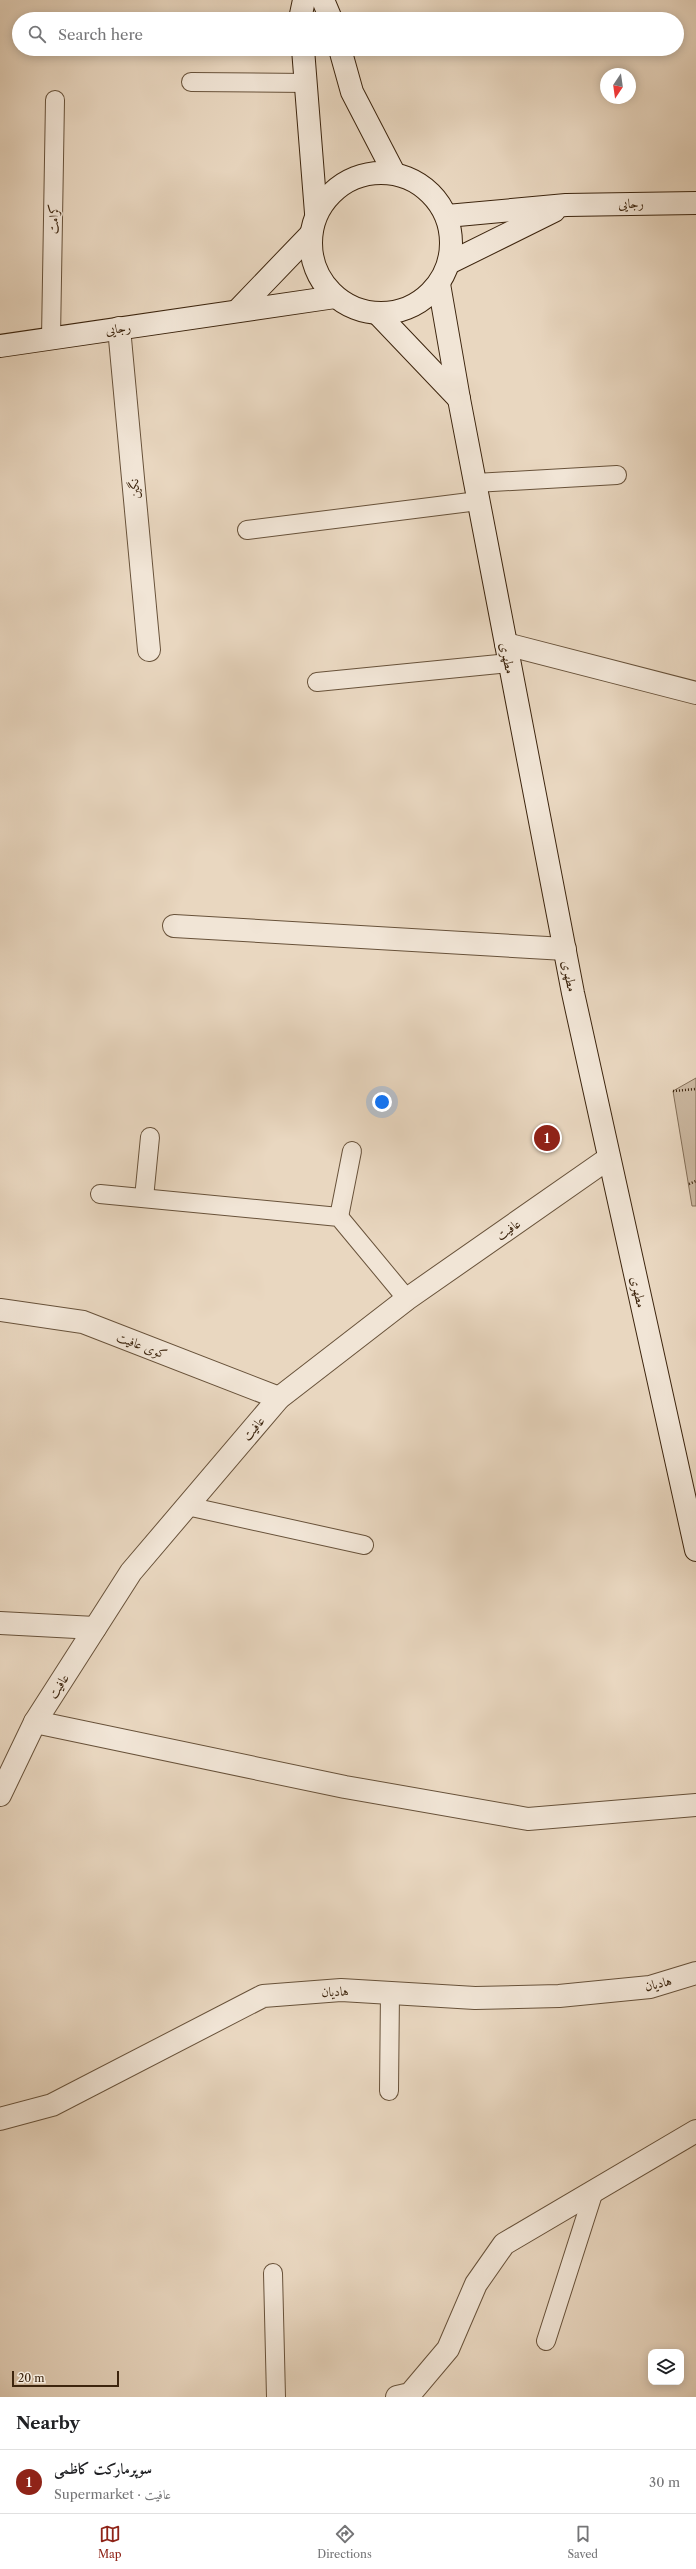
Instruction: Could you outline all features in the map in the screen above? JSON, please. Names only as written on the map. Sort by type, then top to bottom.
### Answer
[{"type":"street","points":[[301,12],[304,0]]},
{"type":"street","points":[[323,0],[328,12]]},
{"type":"street","points":[[304,56],[316,213],[310,235],[311,258],[320,280],[335,297],[355,309],[378,314],[401,311],[423,301],[439,284],[449,263],[452,239],[447,216],[434,196],[416,181],[394,173],[370,172],[348,180],[330,193],[316,213]]},
{"type":"street","points":[[342,56],[352,92],[394,173]]},
{"type":"street","name":"رجایی","points":[[447,216],[566,205],[696,203]]},
{"type":"street","points":[[449,263],[566,205]]},
{"type":"street","points":[[236,311],[310,235]]},
{"type":"street","name":"مطهری","points":[[439,284],[476,492],[565,949],[609,1158],[691,1506],[696,1550]]},
{"type":"street","name":"رجایی","points":[[0,346],[335,297]]},
{"type":"street","points":[[378,314],[459,399]]},
{"type":"street","name":"نگین","points":[[119,328],[148,650]]},
{"type":"street","points":[[508,653],[696,693]]},
{"type":"street","points":[[174,926],[565,949]]},
{"type":"street","name":"عافیت","points":[[0,1795],[35,1722],[131,1572],[279,1398],[406,1299],[609,1158]]},
{"type":"street","name":"کوی عافیت","points":[[0,1310],[83,1322],[279,1398]]},
{"type":"street","points":[[0,1623],[95,1628]]},
{"type":"street","points":[[35,1722],[346,1786],[528,1819],[696,1805]]},
{"type":"street","name":"هادیان","points":[[0,2119],[52,2105],[263,1996],[341,1990],[475,1998],[559,1996],[650,1987],[696,1973]]},
{"type":"street","points":[[397,2397],[410,2394],[448,2348],[476,2284],[504,2244],[696,2131]]},
{"type":"lane","points":[[191,82],[307,83]]},
{"type":"lane","name":"کرامت","points":[[51,338],[55,100]]},
{"type":"lane","points":[[247,530],[476,492],[617,475]]},
{"type":"lane","points":[[316,682],[508,653]]},
{"type":"lane","points":[[144,1198],[150,1137]]},
{"type":"lane","points":[[339,1217],[352,1151]]},
{"type":"lane","points":[[100,1194],[339,1217],[406,1299]]},
{"type":"lane","points":[[187,1506],[364,1545]]},
{"type":"lane","points":[[389,2091],[390,1992]]},
{"type":"lane","points":[[546,2341],[594,2191]]},
{"type":"lane","points":[[273,2273],[276,2397]]},
{"type":"path","points":[[673,1091],[696,1089]]},
{"type":"path","points":[[689,1184],[696,1181]]},
{"type":"shaded area","points":[[696,1078],[696,1206],[692,1206],[673,1091]]},
{"type":"place","name":"سوپرمارکت کاظمی","points":[[547,1138]]}]
